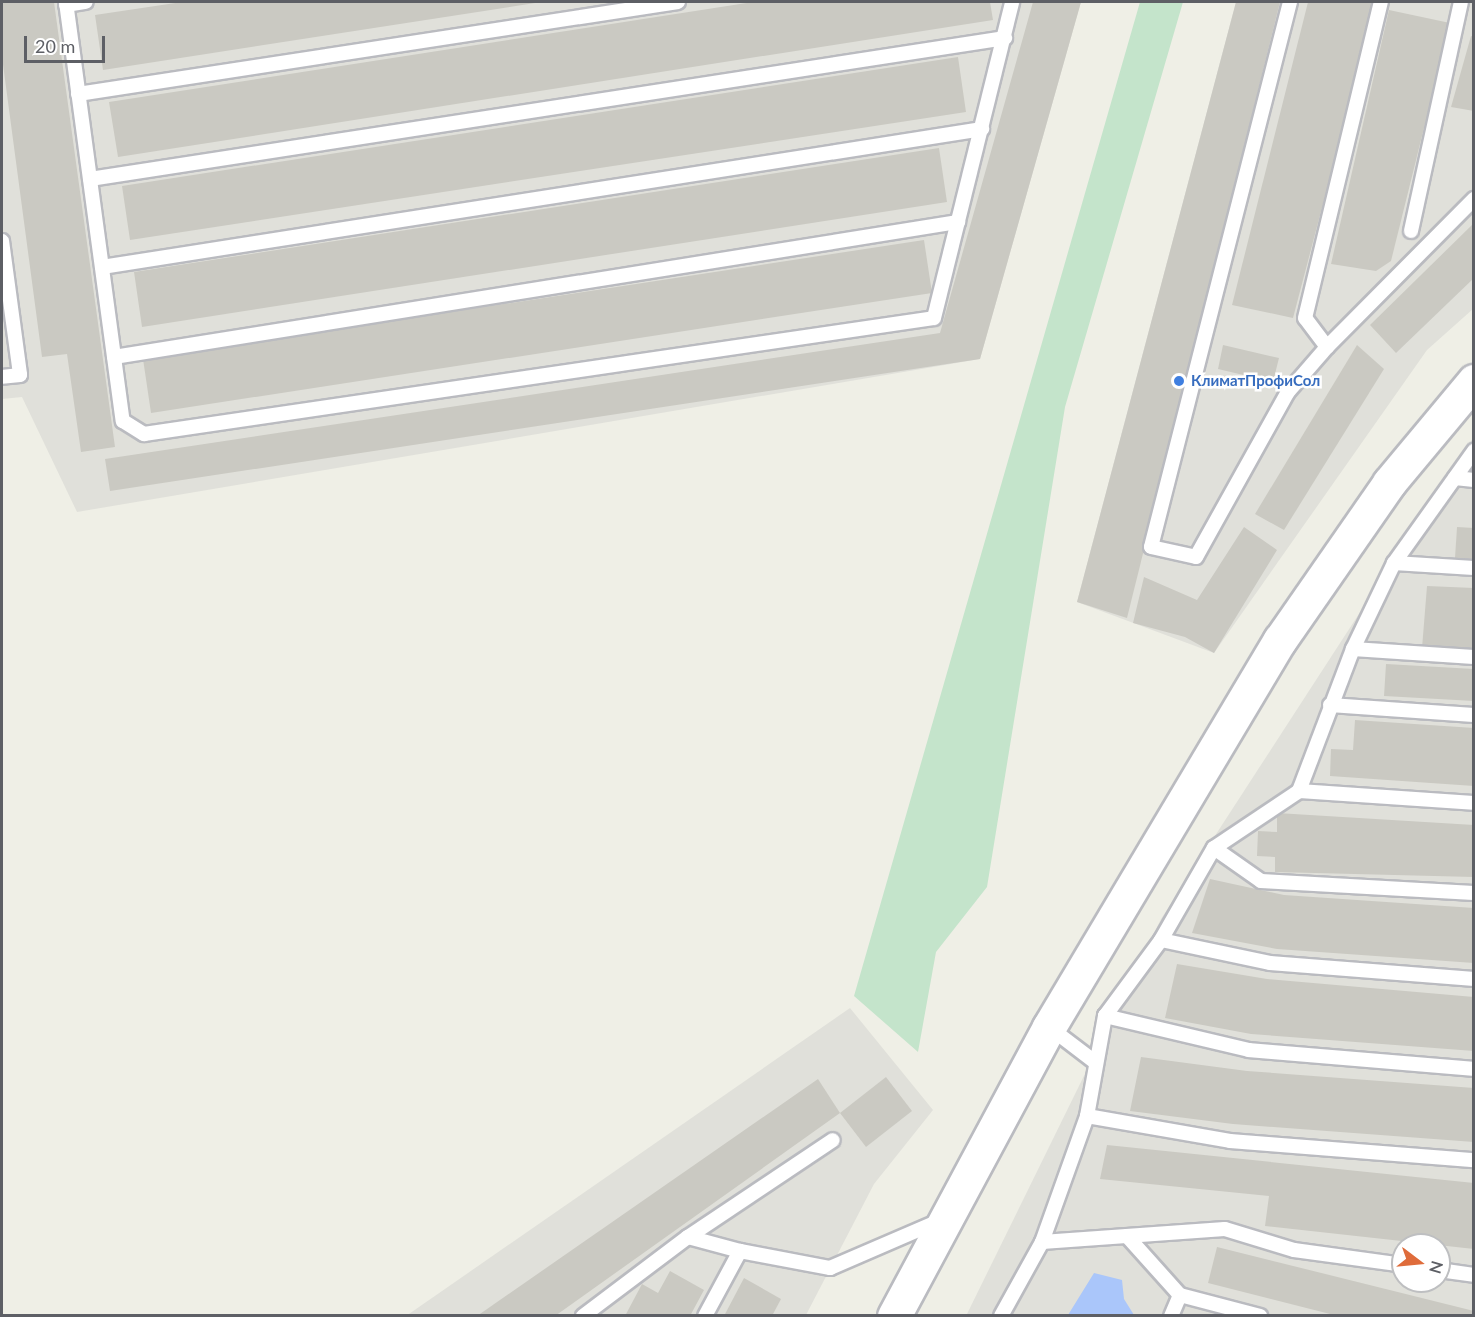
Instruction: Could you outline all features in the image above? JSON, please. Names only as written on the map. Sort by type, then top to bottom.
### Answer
[{"type":"main road","points":[[894,1316],[1049,1028],[1280,640],[1389,483],[1473,381]]},
{"type":"lane","points":[[86,2],[66,3],[78,94],[123,421],[144,434],[934,318],[1005,38],[1012,2]]},
{"type":"lane","points":[[78,94],[678,2]]},
{"type":"lane","points":[[1290,2],[1151,547],[1196,557],[1288,392],[1327,347],[1473,199]]},
{"type":"lane","points":[[1327,347],[1305,318],[1381,2]]},
{"type":"lane","points":[[1411,231],[1461,2],[1473,9]]},
{"type":"lane","points":[[90,179],[1005,38]]},
{"type":"lane","points":[[102,267],[982,129]]},
{"type":"lane","points":[[114,357],[958,222]]},
{"type":"lane","points":[[2,241],[4,280],[20,375],[2,377]]},
{"type":"lane","points":[[1001,1316],[1042,1242],[1087,1116],[1105,1016],[1161,940],[1214,848],[1299,791],[1353,649],[1394,563],[1473,451]]},
{"type":"lane","points":[[1455,478],[1473,480]]},
{"type":"lane","points":[[1394,563],[1473,568]]},
{"type":"lane","points":[[1353,649],[1473,657]]},
{"type":"lane","points":[[1330,705],[1473,715]]},
{"type":"lane","points":[[1299,791],[1473,803]]},
{"type":"lane","points":[[1214,848],[1261,881],[1473,893]]},
{"type":"lane","points":[[1161,940],[1270,963],[1473,979]]},
{"type":"lane","points":[[1105,1016],[1249,1050],[1473,1069]]},
{"type":"lane","points":[[1049,1028],[1095,1062]]},
{"type":"lane","points":[[1087,1116],[1230,1141],[1473,1160]]},
{"type":"lane","points":[[583,1316],[688,1237],[833,1140]]},
{"type":"lane","points":[[688,1237],[740,1251],[830,1268],[946,1218]]},
{"type":"lane","points":[[1042,1242],[1225,1229],[1294,1250],[1391,1263]]},
{"type":"lane","points":[[1127,1236],[1180,1295],[1260,1316]]},
{"type":"lane","points":[[705,1316],[740,1251]]},
{"type":"lane","points":[[1451,1272],[1473,1275]]},
{"type":"lane","points":[[1171,1316],[1180,1295]]},
{"type":"shaded area","points":[[2,2],[1081,2],[980,359],[77,512],[22,397],[2,399]]},
{"type":"shaded area","points":[[1236,2],[1473,2],[1473,309],[1427,350],[1214,653],[1077,602]]},
{"type":"shaded area","points":[[1473,438],[1473,1315],[966,1316],[1161,919]]},
{"type":"shaded area","points":[[850,1008],[933,1110],[874,1184],[806,1315],[406,1316]]},
{"type":"green space","points":[[1140,2],[1183,2],[1065,407],[987,887],[936,952],[918,1052],[854,996]]},
{"type":"water","points":[[1094,1273],[1122,1280],[1124,1299],[1134,1315],[1068,1315]]},
{"type":"building","points":[[2,2],[54,2],[115,447],[81,452],[67,354],[42,357],[2,57]]},
{"type":"building","points":[[182,2],[535,3],[103,70],[95,15]]},
{"type":"building","points":[[753,2],[990,2],[993,20],[118,157],[109,102]]},
{"type":"building","points":[[1033,2],[1081,2],[980,359],[110,491],[105,459],[940,333]]},
{"type":"building","points":[[1236,2],[1280,2],[1127,618],[1077,602]]},
{"type":"building","points":[[1308,2],[1376,2],[1293,318],[1232,305]]},
{"type":"building","points":[[1389,10],[1450,23],[1391,261],[1376,271],[1331,264]]},
{"type":"building","points":[[1471,36],[1474,37],[1474,111],[1451,107]]},
{"type":"building","points":[[958,57],[966,112],[130,240],[122,186]]},
{"type":"building","points":[[939,148],[947,202],[142,327],[134,272]]},
{"type":"building","points":[[1474,223],[1474,278],[1396,353],[1370,325]]},
{"type":"building","points":[[924,240],[932,293],[151,413],[143,359]]},
{"type":"building","points":[[1223,345],[1279,358],[1273,382],[1218,369]]},
{"type":"building","points":[[1357,345],[1384,369],[1284,530],[1255,514]]},
{"type":"building","points":[[1244,527],[1277,550],[1214,653],[1185,637],[1133,623],[1144,577],[1197,600]]},
{"type":"building","points":[[1457,527],[1474,528],[1474,559],[1455,558]]},
{"type":"building","points":[[1427,586],[1474,588],[1474,651],[1422,648]]},
{"type":"building","points":[[1386,664],[1474,669],[1474,701],[1384,696]]},
{"type":"building","points":[[1355,720],[1474,728],[1474,786],[1330,776],[1331,749],[1353,750]]},
{"type":"building","points":[[1277,813],[1474,825],[1474,877],[1275,872],[1275,857],[1257,856],[1258,831],[1277,832]]},
{"type":"building","points":[[1210,879],[1284,895],[1474,908],[1474,963],[1277,949],[1192,933]]},
{"type":"building","points":[[1177,964],[1267,979],[1474,997],[1474,1051],[1251,1034],[1165,1018]]},
{"type":"building","points":[[1141,1057],[1247,1071],[1474,1088],[1474,1142],[1233,1124],[1130,1111]]},
{"type":"building","points":[[886,1077],[912,1111],[866,1147],[840,1113]]},
{"type":"building","points":[[818,1079],[840,1113],[555,1316],[477,1316]]},
{"type":"building","points":[[1107,1145],[1474,1183],[1474,1249],[1451,1246],[1451,1233],[1391,1233],[1391,1240],[1265,1226],[1269,1196],[1100,1179]]},
{"type":"building","points":[[1217,1247],[1391,1290],[1391,1293],[1402,1293],[1474,1311],[1474,1316],[1338,1316],[1208,1283]]},
{"type":"building","points":[[670,1271],[704,1290],[690,1316],[625,1316],[642,1284],[658,1293]]},
{"type":"building","points":[[744,1278],[781,1299],[772,1316],[724,1316]]},
{"type":"place","name":"КлиматПрофиСол","points":[[1179,381]]}]
